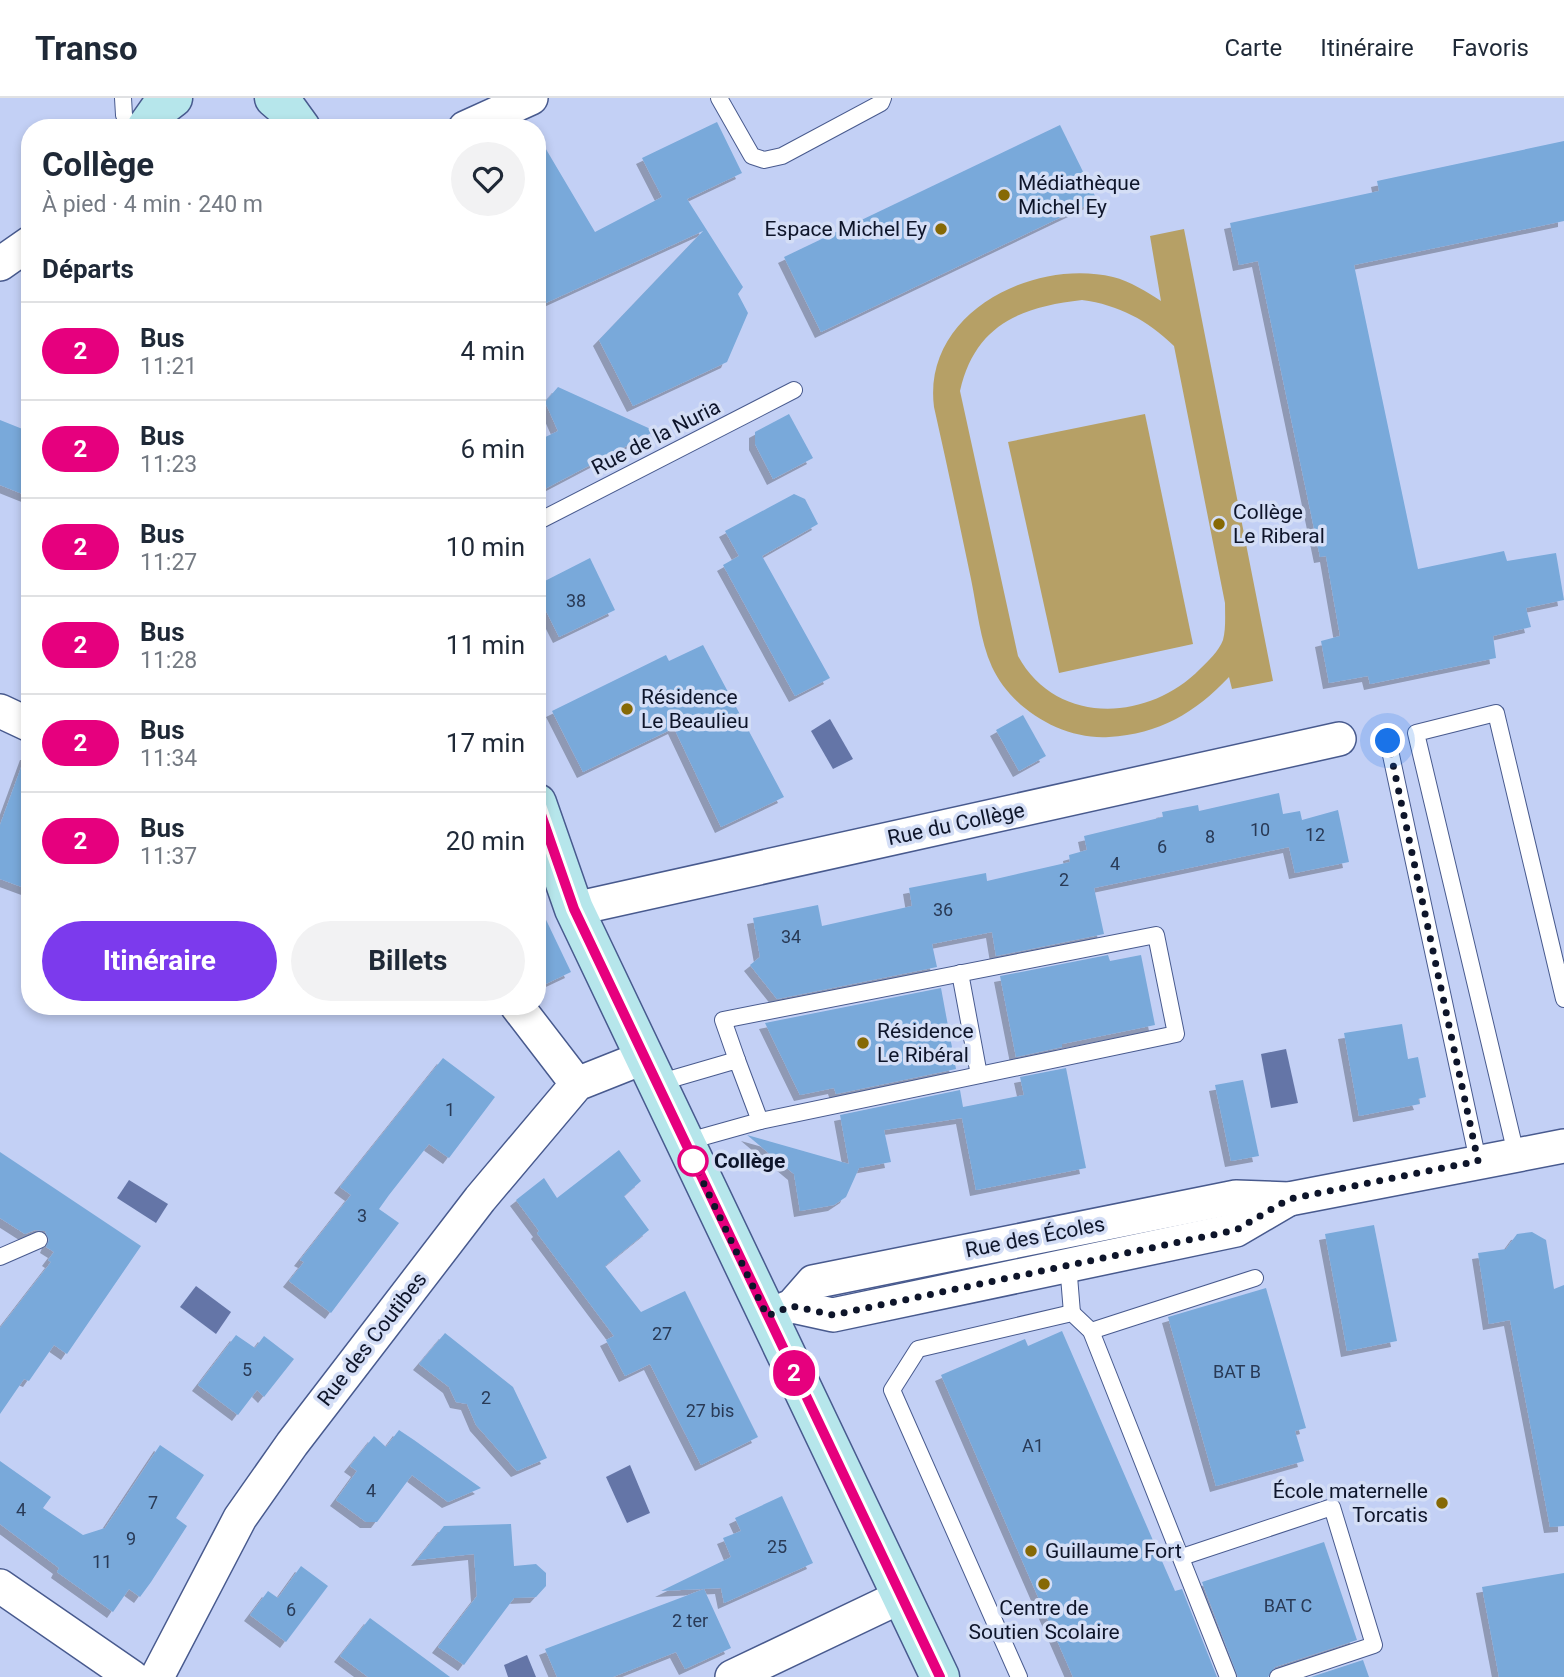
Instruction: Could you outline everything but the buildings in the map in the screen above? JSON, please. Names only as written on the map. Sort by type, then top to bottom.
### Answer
[{"type":"main road","points":[[146,119],[147,98]]},
{"type":"main road","points":[[152,119],[160,108],[173,98]]},
{"type":"main road","points":[[274,98],[294,119]]},
{"type":"main road","points":[[546,822],[570,901]]},
{"type":"main road","points":[[546,866],[570,901],[685,1142],[779,1311],[902,1596],[940,1677]]},
{"type":"street","points":[[485,119],[531,98]]},
{"type":"street","points":[[0,264],[21,249]]},
{"type":"street","points":[[0,711],[21,721]]},
{"type":"street","name":"Rue du Collège","points":[[570,901],[1339,739]]},
{"type":"street","points":[[524,1015],[577,1084]]},
{"type":"street","name":"Rue des Coutibes","points":[[157,1677],[240,1518],[284,1454],[480,1199],[577,1084],[652,1070]]},
{"type":"street","name":"Rue des Écoles","points":[[779,1311],[813,1282],[1236,1197],[1289,1199],[1564,1146]]},
{"type":"street","name":"Rue des Écoles","points":[[779,1311],[833,1315],[1236,1230],[1289,1199]]},
{"type":"street","points":[[0,1586],[132,1677]]},
{"type":"street","points":[[732,1677],[902,1596]]},
{"type":"lane","points":[[123,98],[126,119]]},
{"type":"lane","points":[[719,98],[752,156],[764,160],[782,156],[881,103],[883,98]]},
{"type":"lane","name":"Rue de la Nuria","points":[[546,517],[794,390]]},
{"type":"lane","points":[[1516,1154],[1416,733],[1496,713],[1564,999]]},
{"type":"lane","points":[[1388,741],[1478,1161]]},
{"type":"lane","points":[[685,1142],[760,1121],[1176,1034],[1157,934],[723,1020],[760,1121]]},
{"type":"lane","points":[[960,973],[979,1075]]},
{"type":"lane","points":[[652,1070],[737,1060]]},
{"type":"lane","points":[[0,1256],[39,1240]]},
{"type":"lane","points":[[1068,1264],[1072,1313],[1091,1331],[1228,1677]]},
{"type":"lane","points":[[1091,1331],[1255,1278]]},
{"type":"lane","points":[[1019,1677],[891,1390],[918,1349],[1072,1313]]},
{"type":"lane","points":[[1182,1557],[1332,1507],[1374,1645],[1278,1677]]},
{"type":"shaded area","points":[[1184,229],[1273,681],[1232,689],[1229,677],[1189,711],[1160,726],[1127,735],[1092,737],[1057,728],[1026,709],[1012,696],[992,667],[982,635],[934,407],[935,374],[946,344],[964,320],[989,300],[1018,285],[1050,276],[1082,273],[1119,279],[1161,301],[1150,236]],"holes":[[[1082,300],[1132,315],[1174,346],[1225,603],[1223,640],[1200,669],[1179,687],[1155,699],[1130,707],[1104,709],[1079,705],[1055,695],[1035,679],[1018,656],[960,391],[967,368],[977,350],[1003,323],[1020,314],[1060,303]]]},
{"type":"shaded area","points":[[1145,414],[1193,644],[1059,673],[1008,442]]},
{"type":"water","points":[[830,719],[853,759],[833,769],[811,731]]},
{"type":"water","points":[[1286,1049],[1298,1103],[1271,1108],[1261,1054]]},
{"type":"water","points":[[129,1180],[168,1204],[156,1223],[117,1198]]},
{"type":"water","points":[[196,1286],[231,1312],[216,1334],[180,1307]]},
{"type":"water","points":[[630,1465],[650,1513],[627,1523],[606,1477]]},
{"type":"water","points":[[527,1655],[536,1677],[508,1677],[504,1665]]},
{"type":"bus line","name":"2","points":[[546,822],[574,909],[940,1677]]},
{"type":"place","name":"Médiathèque Michel Ey","points":[[1004,195]]},
{"type":"place","name":"Espace Michel Ey","points":[[941,229]]},
{"type":"place","name":"Collège Le Riberal","points":[[1219,524]]},
{"type":"place","name":"Résidence Le Beaulieu","points":[[627,709]]},
{"type":"place","name":"Résidence Le Ribéral","points":[[863,1043]]},
{"type":"place","name":"Collège","points":[[693,1161]]},
{"type":"place","name":"École maternelle Torcatis","points":[[1442,1503]]},
{"type":"place","name":"Guillaume Fort","points":[[1031,1551]]},
{"type":"place","name":"Centre de Soutien Scolaire","points":[[1044,1584]]},
{"type":"route","points":[[693,1161],[767,1316],[792,1306],[833,1315],[1236,1230],[1289,1199],[1478,1161],[1388,741]]}]
